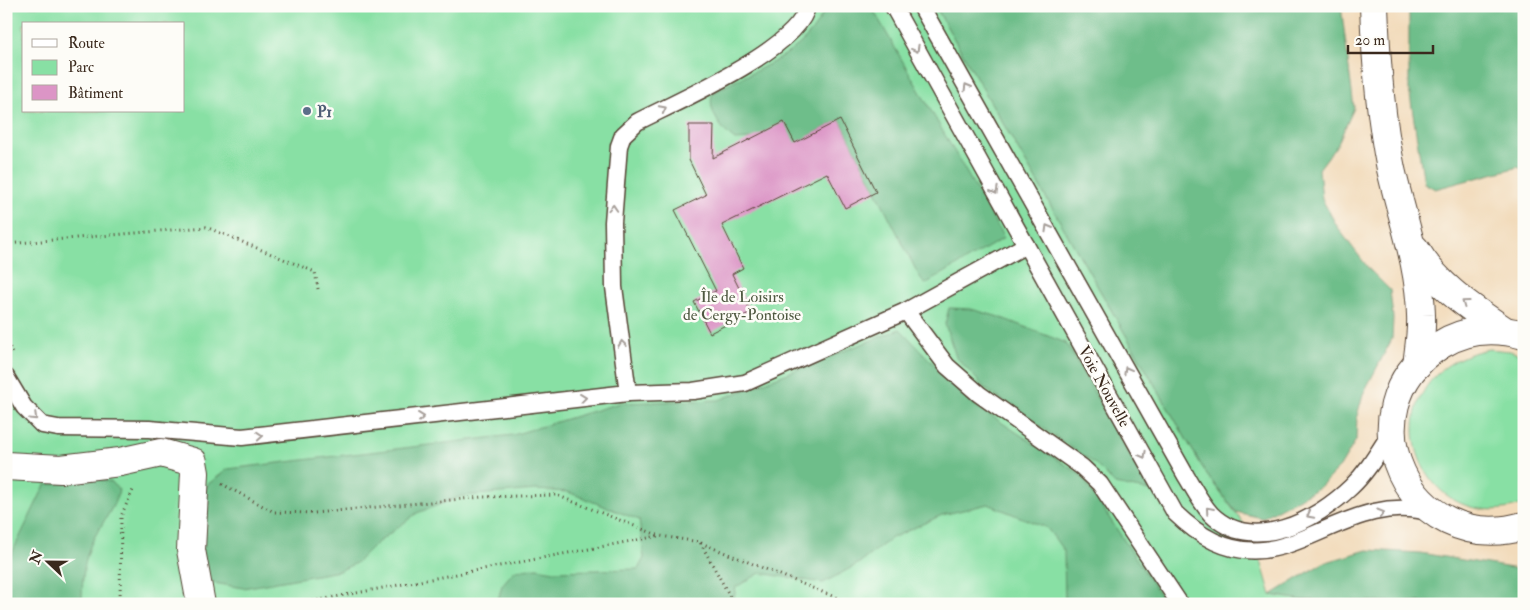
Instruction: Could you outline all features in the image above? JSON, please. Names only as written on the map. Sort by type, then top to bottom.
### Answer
[{"type":"main road","points":[[1374,6],[1378,87],[1384,130],[1399,202],[1411,242],[1421,317],[1416,364]]},
{"type":"main road","points":[[1411,242],[1433,276],[1448,290],[1515,333]]},
{"type":"main road","points":[[1515,333],[1476,332],[1448,340],[1416,364],[1398,396],[1393,413],[1392,431],[1399,469],[1420,502],[1434,514],[1470,530],[1490,532],[1519,531]]},
{"type":"main road","points":[[6,466],[61,468],[120,462],[161,453],[193,462],[195,473],[191,550],[201,604]]},
{"type":"lane","points":[[628,393],[612,257],[617,158],[623,135],[637,122],[776,47],[795,29],[807,6]]},
{"type":"lane","name":"Voie Nouvelle","points":[[892,6],[1175,513],[1187,528],[1208,547],[1237,562],[1268,564],[1297,554],[1372,516],[1387,511],[1412,509],[1434,514]]},
{"type":"lane","name":"Voie Nouvelle","points":[[921,6],[1186,476],[1211,514],[1232,528],[1251,534],[1271,532],[1289,526],[1332,502],[1351,488],[1364,473],[1392,431]]},
{"type":"lane","points":[[6,377],[24,407],[42,424],[73,429],[149,429],[242,437],[628,393],[693,391],[745,383],[906,311],[1026,245]]},
{"type":"lane","points":[[906,311],[947,366],[979,394],[1082,467],[1100,484],[1180,604]]},
{"type":"path","points":[[6,244],[206,227],[315,272],[318,289]]},
{"type":"path","points":[[120,604],[121,516],[140,476],[161,453]]},
{"type":"path","points":[[195,473],[228,486],[274,512],[314,513],[483,497],[556,494],[660,536],[700,542],[852,604]]},
{"type":"path","points":[[298,604],[660,536]]},
{"type":"path","points":[[700,542],[734,604]]},
{"type":"green space","name":"Île de Loisirs de Cergy-Pontoise","points":[[6,6],[935,6],[1207,475],[1254,537],[1271,595],[1302,600],[1478,604],[6,604]]},
{"type":"green space","points":[[826,6],[871,6],[1004,238],[925,284],[918,274],[840,120],[809,136],[797,148],[751,139],[735,140],[720,125],[713,113],[711,99],[713,93],[762,68],[793,49],[806,38]]},
{"type":"green space","points":[[935,6],[1341,6],[1354,108],[1337,145],[1319,169],[1322,199],[1338,228],[1369,269],[1390,290],[1393,318],[1392,339],[1363,394],[1357,416],[1356,440],[1340,467],[1320,487],[1262,518],[1236,512],[1207,475]]},
{"type":"green space","points":[[1409,6],[1524,6],[1524,170],[1518,167],[1435,189],[1424,183],[1409,89]]},
{"type":"green space","points":[[949,308],[971,309],[999,317],[1066,343],[1150,491],[1115,484],[1094,463],[986,389],[956,357],[945,324]]},
{"type":"green space","points":[[900,329],[969,401],[1081,475],[1166,604],[1065,604],[1064,551],[1047,528],[988,504],[942,515],[892,538],[858,564],[823,583],[760,573],[736,587],[733,604],[497,604],[502,585],[514,571],[537,568],[554,571],[638,569],[644,558],[639,520],[568,492],[536,490],[462,496],[417,513],[373,546],[356,563],[339,571],[243,588],[214,583],[204,573],[198,513],[207,485],[228,469],[513,435],[620,403],[719,400]]},
{"type":"green space","points":[[1489,349],[1510,351],[1524,356],[1524,504],[1485,510],[1454,500],[1430,479],[1417,450],[1415,419],[1425,389],[1449,364]]},
{"type":"green space","points":[[97,479],[112,482],[119,490],[87,554],[82,604],[6,604],[6,561],[11,555],[45,485]]},
{"type":"green space","points":[[1367,550],[1420,553],[1524,570],[1524,604],[1302,600],[1271,595],[1323,563]]},
{"type":"building","points":[[840,120],[876,192],[845,208],[827,173],[722,225],[743,268],[732,274],[751,312],[710,333],[694,302],[716,291],[675,210],[706,195],[689,160],[689,125],[714,125],[713,158],[784,122],[795,143]]},
{"type":"place","name":"P1","points":[[307,111]]}]
